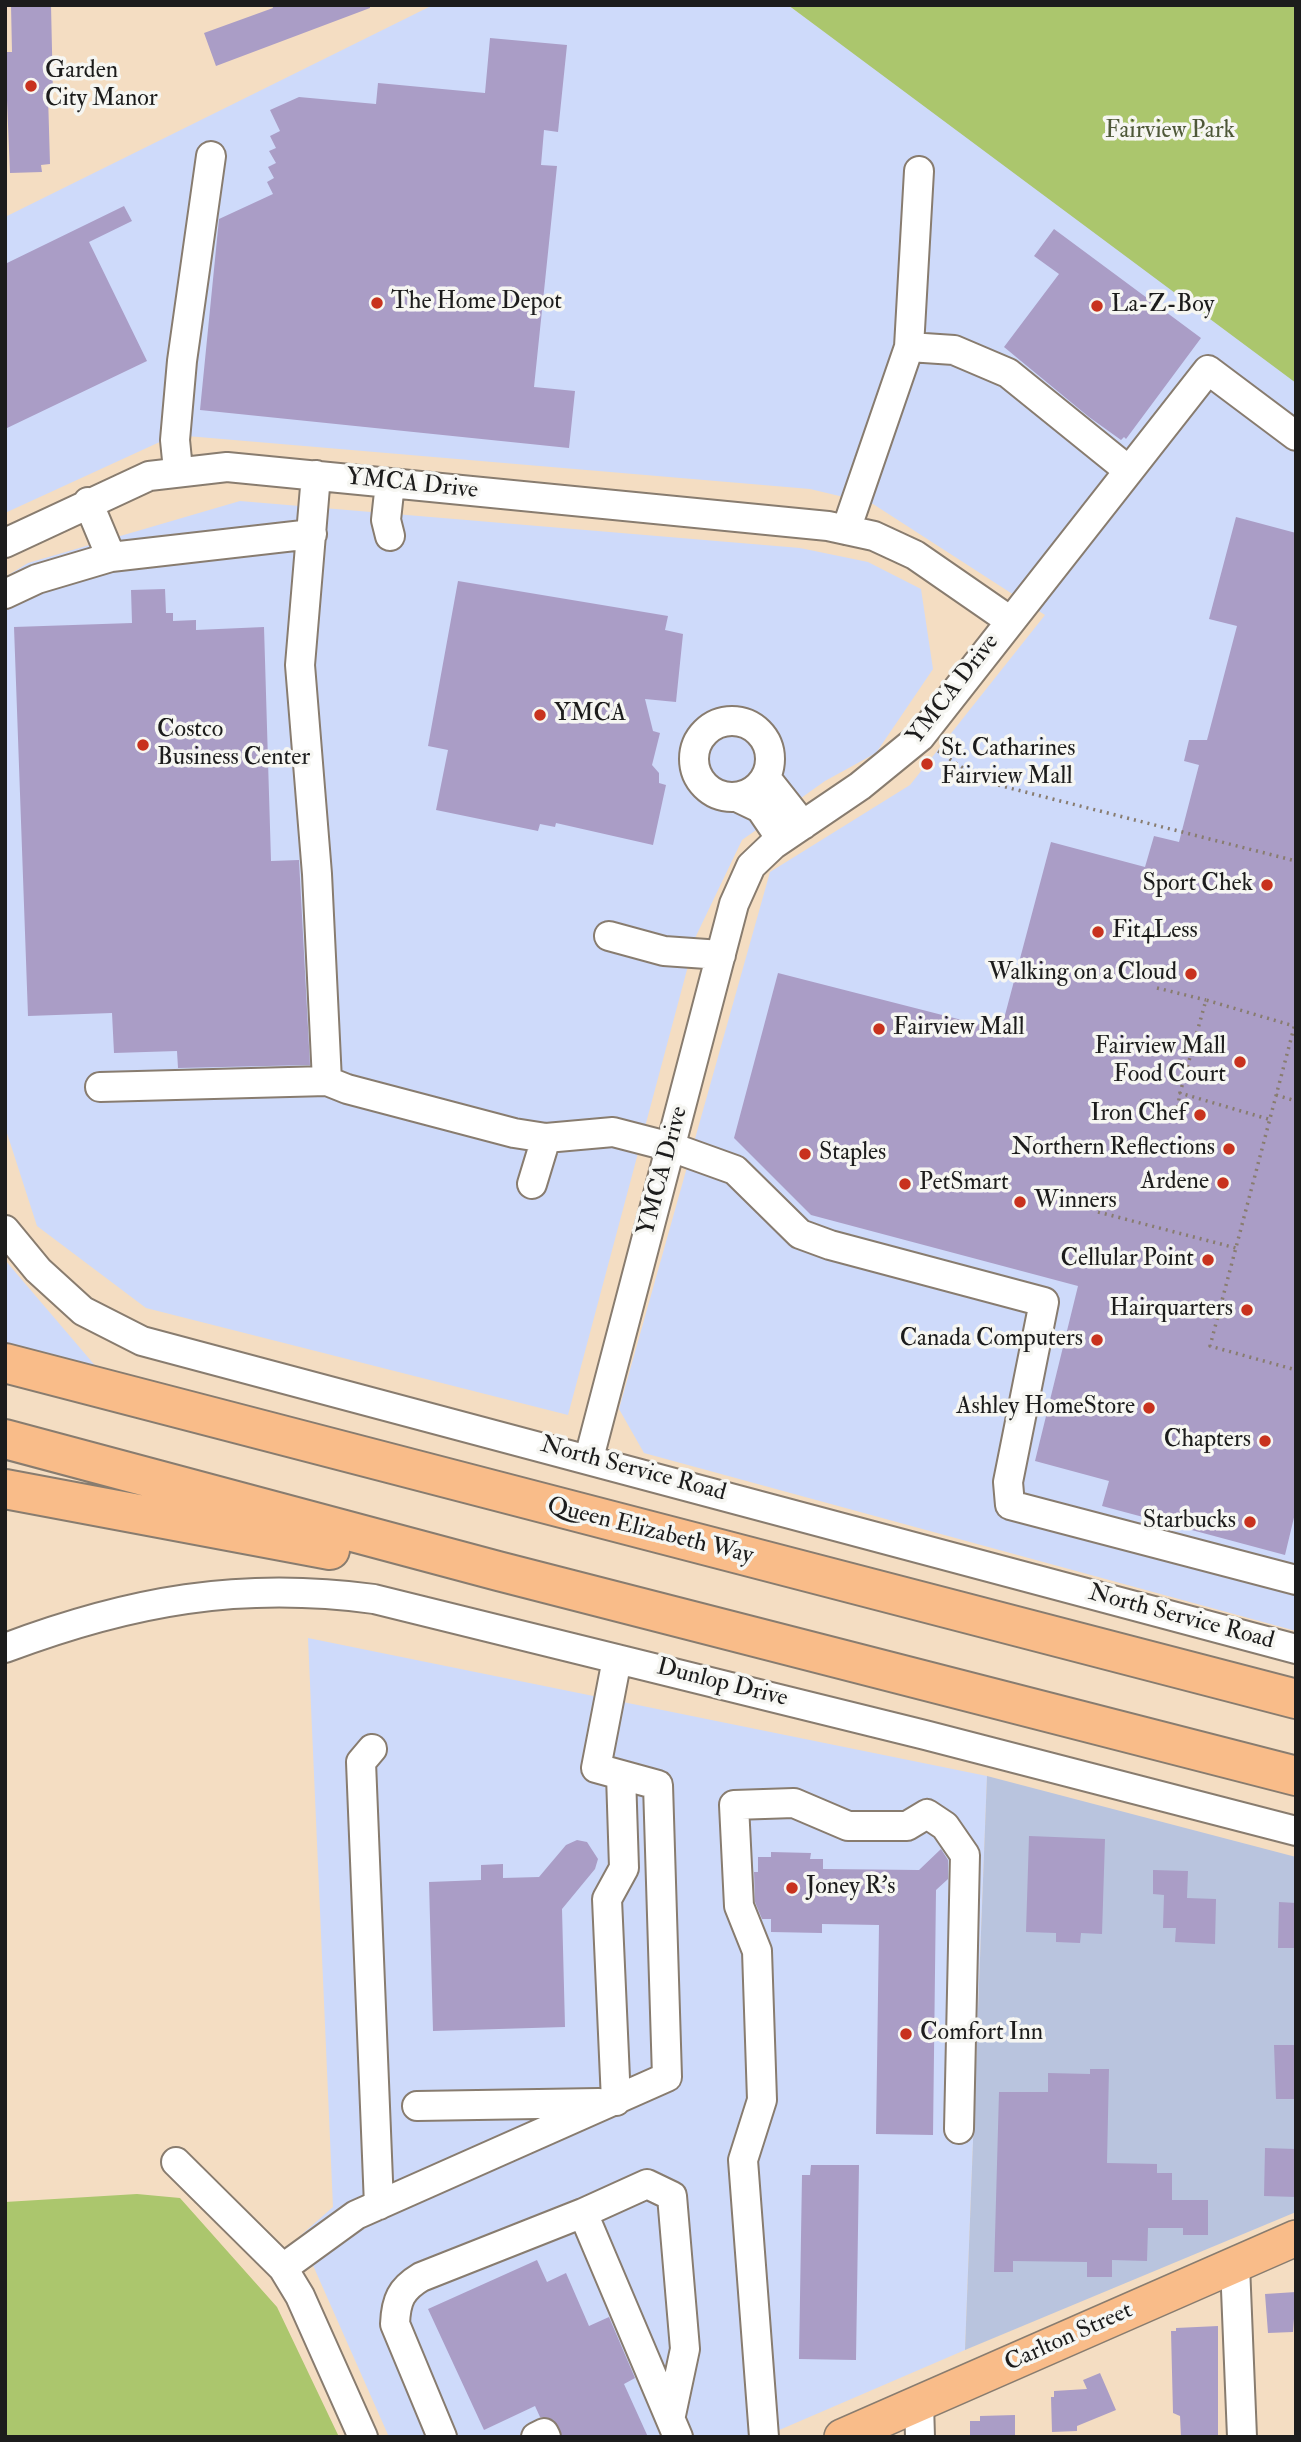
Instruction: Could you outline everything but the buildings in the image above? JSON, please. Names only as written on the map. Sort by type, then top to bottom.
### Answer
[{"type":"highway","points":[[5,1355],[88,1384]]},
{"type":"highway","name":"Queen Elizabeth Way","points":[[5,1363],[1296,1699]]},
{"type":"highway","points":[[5,1439],[1296,1776]]},
{"type":"highway","points":[[5,1489],[683,1618]]},
{"type":"main road","name":"Carlton Street","points":[[842,2437],[919,2420],[1235,2264],[1296,2238]]},
{"type":"street","points":[[178,470],[175,440],[182,361],[211,156]]},
{"type":"street","points":[[846,530],[909,348],[919,171]]},
{"type":"street","points":[[909,348],[954,350],[1007,373],[1128,470]]},
{"type":"street","points":[[1009,620],[1208,370],[1296,436]]},
{"type":"street","name":"YMCA Drive","points":[[5,542],[149,476],[178,470],[227,467],[757,518],[846,530],[874,536],[915,555],[1009,620],[920,737],[897,759],[792,832],[751,866],[737,894],[589,1458]]},
{"type":"street","points":[[316,475],[300,664],[317,874],[327,1081]]},
{"type":"street","points":[[390,483],[386,520],[390,536]]},
{"type":"street","points":[[89,502],[111,557]]},
{"type":"street","points":[[5,594],[37,579],[111,557],[312,534]]},
{"type":"street","points":[[737,797],[749,794],[766,778],[771,758],[765,739],[758,730],[737,721],[716,725],[699,741],[695,752],[697,775],[713,792],[737,797],[760,808],[792,832]]},
{"type":"street","points":[[766,778],[792,832]]},
{"type":"street","points":[[610,936],[664,951],[721,955]]},
{"type":"street","points":[[100,1087],[327,1081],[347,1089],[546,1138],[613,1132],[671,1147],[735,1170],[800,1234],[830,1245],[1044,1302],[1008,1482],[1010,1505],[1296,1580]]},
{"type":"street","points":[[532,1184],[546,1138]]},
{"type":"street","name":"North Service Road","points":[[5,1230],[38,1270],[83,1311],[142,1340],[1296,1649]]},
{"type":"street","name":"Dunlop Drive","points":[[5,1647],[55,1629],[141,1607],[216,1593],[321,1592],[374,1599],[1296,1831]]},
{"type":"street","name":"Dunlop Drive","points":[[5,1664],[141,1607]]},
{"type":"street","points":[[283,2268],[356,2215],[667,2077],[658,1785],[596,1768],[617,1659]]},
{"type":"street","points":[[372,1749],[361,1762],[379,2205]]},
{"type":"street","points":[[614,2102],[607,1899],[624,1868],[621,1775]]},
{"type":"street","points":[[764,2437],[744,2160],[762,2100],[757,1951],[739,1906],[734,1805],[794,1803],[848,1826],[908,1826],[927,1814],[945,1826],[965,1855],[959,2129]]},
{"type":"street","points":[[417,2106],[614,2102]]},
{"type":"street","points":[[176,2162],[283,2268],[300,2296],[363,2437]]},
{"type":"street","points":[[442,2437],[395,2324],[396,2304],[405,2287],[421,2277],[583,2213],[647,2184],[672,2196],[685,2349],[675,2426]]},
{"type":"street","points":[[583,2213],[675,2426]]},
{"type":"street","points":[[1235,2264],[1242,2437]]},
{"type":"street","points":[[536,2437],[544,2433],[546,2437]]},
{"type":"path","points":[[920,737],[982,780],[1296,861]]},
{"type":"path","points":[[1157,988],[1294,1026]]},
{"type":"path","points":[[1140,1101],[1177,1111],[1206,1000]]},
{"type":"path","points":[[1296,1020],[1210,1346],[1296,1370]]},
{"type":"path","points":[[1180,1093],[1268,1119]]},
{"type":"path","points":[[1276,1096],[1296,1101]]},
{"type":"path","points":[[1098,1212],[1236,1248]]},
{"type":"shaded area","points":[[433,5],[788,5],[1296,373],[1296,1631],[644,1453],[619,1409],[770,872],[910,785],[1045,615],[873,504],[810,489],[175,435],[5,513],[5,217]]},
{"type":"shaded area","points":[[240,501],[800,548],[868,562],[921,589],[933,669],[876,753],[825,781],[742,840],[696,936],[568,1415],[146,1308],[37,1226],[5,1127],[5,577],[28,563]]},
{"type":"shaded area","points":[[5,1260],[98,1369],[5,1345]]},
{"type":"shaded area","points":[[308,1638],[987,1776],[965,2350],[763,2437],[389,2437],[300,2236],[333,2207]]},
{"type":"shaded area","points":[[987,1776],[1296,1857],[1296,2212],[965,2350]]},
{"type":"green space","name":"Fairview Park","points":[[788,5],[1296,5],[1296,383]]},
{"type":"green space","points":[[137,2194],[180,2198],[277,2307],[339,2437],[5,2437],[5,2202]]},
{"type":"place","name":"Garden City Manor","points":[[31,86]]},
{"type":"place","name":"The Home Depot","points":[[377,303]]},
{"type":"place","name":"La-Z-Boy","points":[[1097,306]]},
{"type":"place","name":"YMCA","points":[[540,715]]},
{"type":"place","name":"Costco Business Center","points":[[143,745]]},
{"type":"place","name":"St. Catharines Fairview Mall","points":[[927,764]]},
{"type":"place","name":"Sport Chek","points":[[1267,885]]},
{"type":"place","name":"Fit4Less","points":[[1098,932]]},
{"type":"place","name":"Walking on a Cloud","points":[[1191,974]]},
{"type":"place","name":"Fairview Mall","points":[[879,1029]]},
{"type":"place","name":"Fairview Mall Food Court","points":[[1240,1062]]},
{"type":"place","name":"Iron Chef","points":[[1200,1115]]},
{"type":"place","name":"Northern Reflections","points":[[1229,1149]]},
{"type":"place","name":"Staples","points":[[805,1154]]},
{"type":"place","name":"Ardene","points":[[1223,1183]]},
{"type":"place","name":"PetSmart","points":[[905,1184]]},
{"type":"place","name":"Winners","points":[[1020,1202]]},
{"type":"place","name":"Cellular Point","points":[[1208,1260]]},
{"type":"place","name":"Hairquarters","points":[[1247,1310]]},
{"type":"place","name":"Canada Computers","points":[[1097,1340]]},
{"type":"place","name":"Ashley HomeStore","points":[[1149,1408]]},
{"type":"place","name":"Chapters","points":[[1265,1441]]},
{"type":"place","name":"Starbucks","points":[[1250,1522]]},
{"type":"place","name":"Joney R's","points":[[792,1888]]},
{"type":"place","name":"Comfort Inn","points":[[906,2034]]}]
